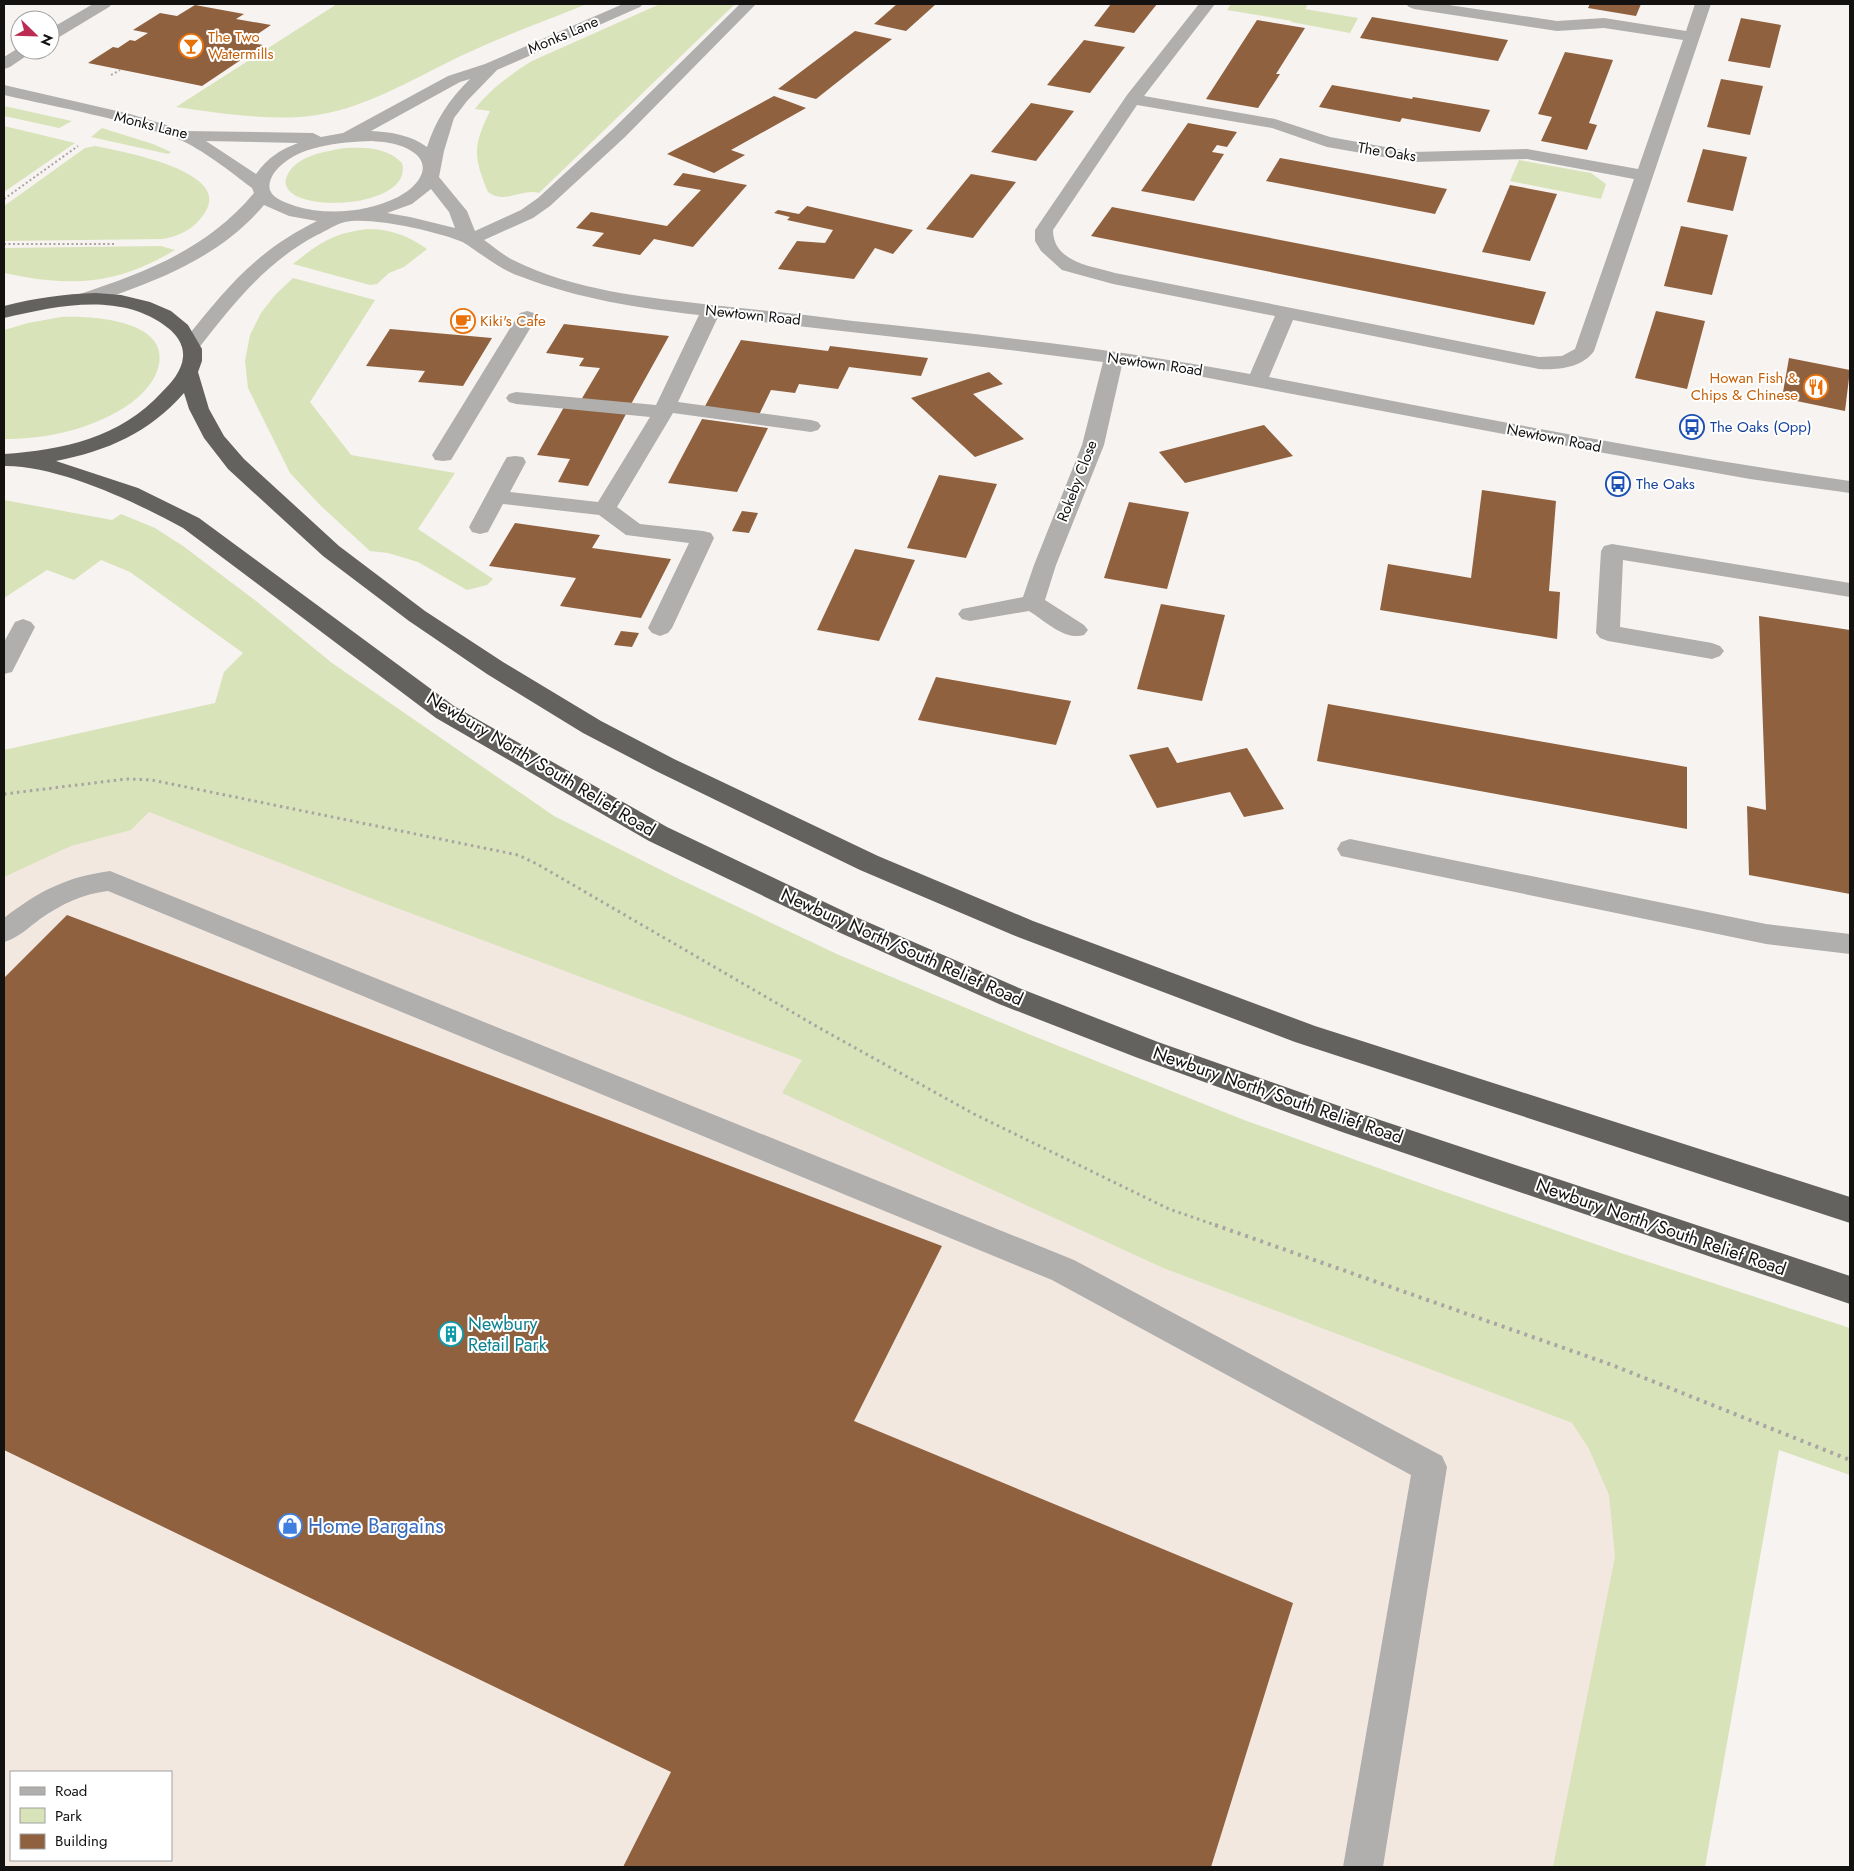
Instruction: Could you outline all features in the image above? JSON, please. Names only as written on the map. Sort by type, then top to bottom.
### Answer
[{"type":"highway","points":[[4,291],[42,302]]},
{"type":"highway","points":[[4,312],[42,302],[84,299],[122,302],[154,310],[176,324],[191,345],[193,355],[188,373],[160,408],[112,438],[72,452],[14,460]]},
{"type":"highway","points":[[188,373],[199,409],[214,438],[236,464],[332,551],[418,616],[495,668],[592,727],[666,766],[869,863],[1023,928],[1305,1034],[1850,1210]]},
{"type":"highway","name":"Newbury North/South Relief Road","points":[[14,460],[80,473],[124,489],[162,506],[192,523],[445,712],[658,834],[846,924],[1009,996],[1148,1050],[1363,1126],[1850,1290]]},
{"type":"street","points":[[60,30],[104,4]]},
{"type":"street","name":"Monks Lane","points":[[4,90],[124,118],[185,136],[340,138],[454,78],[491,67],[635,4]]},
{"type":"street","points":[[84,299],[148,278],[207,247],[250,211],[262,190],[263,174],[273,163],[308,144],[340,138],[372,136],[403,142],[425,153],[431,170],[458,212],[469,238],[527,214],[544,202],[619,133],[748,4]]},
{"type":"street","points":[[1207,4],[1134,99],[1044,230],[1044,241],[1050,251],[1069,266],[1087,272],[1539,363],[1565,362],[1579,357],[1584,351],[1702,4]]},
{"type":"street","points":[[1414,4],[1557,26],[1604,23],[1692,37]]},
{"type":"street","name":"Monks Lane","points":[[431,170],[446,119],[454,106],[491,67]]},
{"type":"street","name":"The Oaks","points":[[1134,99],[1274,124],[1327,142],[1413,157],[1444,158],[1527,154],[1644,175]]},
{"type":"street","points":[[185,136],[224,160],[262,190],[273,204],[290,212],[313,216],[339,217],[359,215],[406,200],[421,189],[431,170]]},
{"type":"street","name":"Newtown Road","points":[[359,215],[410,222],[469,238],[506,263],[527,273],[570,288],[609,297],[711,311],[961,338],[1114,358],[1258,380],[1614,449],[1750,473],[1850,486]]},
{"type":"street","points":[[191,345],[228,299],[269,258],[288,244],[339,217]]},
{"type":"street","points":[[605,509],[664,409],[711,311]]},
{"type":"street","points":[[1258,380],[1286,313]]},
{"type":"street","points":[[443,455],[527,317]]},
{"type":"street","name":"Rokeby Close","points":[[1033,602],[1044,565],[1093,445],[1114,358]]},
{"type":"street","points":[[516,398],[664,409],[811,426]]},
{"type":"street","points":[[480,527],[515,462]]},
{"type":"street","points":[[497,497],[605,509],[634,530],[703,538],[660,628]]},
{"type":"street","points":[[1712,651],[1608,633],[1612,551],[1850,590]]},
{"type":"street","points":[[970,614],[1033,602],[1076,630]]},
{"type":"street","points":[[4,666],[14,641],[23,627]]},
{"type":"street","points":[[1350,850],[1766,934],[1850,944]]},
{"type":"street","points":[[4,932],[63,890],[88,883],[110,881],[1062,1270],[1430,1467],[1363,1867]]},
{"type":"path","points":[[4,199],[79,146]]},
{"type":"path","points":[[4,244],[116,244]]},
{"type":"path","points":[[4,794],[126,780],[152,780],[518,856],[537,864],[814,1025],[974,1114],[1169,1209],[1612,1365],[1850,1460]]},
{"type":"shaded area","name":"Newbury Retail Park","points":[[6,749],[149,812],[803,1060],[783,1093],[1163,1268],[1432,1369],[1702,1474],[1644,1867],[4,1867],[4,750]]},
{"type":"green space","points":[[337,4],[587,4],[488,44],[377,97],[337,111],[283,118],[228,114],[176,107]]},
{"type":"green space","points":[[660,4],[735,4],[539,193],[533,192],[501,197],[494,196],[488,192],[480,169],[477,151],[480,133],[490,111],[475,109],[487,95],[501,82],[532,61]]},
{"type":"green space","points":[[1231,4],[1308,4],[1305,9],[1358,18],[1350,33],[1227,10]]},
{"type":"green space","points":[[4,106],[72,121],[59,128],[4,116]]},
{"type":"green space","points":[[4,126],[75,143],[4,192]]},
{"type":"green space","points":[[102,128],[153,144],[171,152],[168,154],[91,137]]},
{"type":"green space","points":[[95,146],[148,158],[190,175],[204,186],[209,199],[204,214],[196,224],[186,231],[162,239],[4,241],[4,206],[85,148]]},
{"type":"green space","points":[[345,148],[368,148],[390,154],[402,163],[400,180],[386,192],[365,199],[340,203],[316,202],[297,196],[286,186],[289,172],[300,162],[314,155]]},
{"type":"green space","points":[[1519,160],[1591,173],[1606,184],[1601,199],[1510,181]]},
{"type":"green space","points":[[368,229],[384,230],[399,234],[427,249],[404,267],[389,273],[377,284],[370,285],[293,264],[336,236]]},
{"type":"green space","points":[[161,246],[175,250],[132,271],[112,277],[71,281],[28,278],[4,273],[4,248]]},
{"type":"green space","points":[[293,278],[375,300],[310,402],[351,455],[455,473],[418,529],[493,579],[487,585],[467,590],[418,562],[388,553],[370,551],[321,506],[290,473],[248,388],[245,361],[250,335],[261,313],[275,295]]},
{"type":"green space","points":[[61,317],[106,320],[124,323],[139,329],[151,338],[158,349],[159,364],[155,375],[149,386],[136,399],[102,420],[70,431],[21,439],[4,439],[4,330]]},
{"type":"green space","points":[[4,500],[112,520],[121,514],[155,528],[183,546],[256,601],[332,663],[554,816],[675,877],[839,955],[1031,1035],[1244,1120],[1618,1252],[1850,1328],[1850,1475],[1779,1450],[1705,1867],[1553,1867],[1615,1557],[1609,1495],[1589,1449],[1572,1423],[1163,1268],[782,1093],[802,1060],[370,898],[149,812],[131,830],[71,846],[4,877],[4,750],[215,703],[224,672],[243,653],[130,572],[101,560],[74,580],[47,570],[4,598]]},
{"type":"building","points":[[897,4],[936,4],[906,31],[874,24]]},
{"type":"building","points":[[1111,4],[1157,4],[1134,33],[1094,26]]},
{"type":"building","points":[[1590,4],[1641,4],[1636,16],[1588,8]]},
{"type":"building","name":"The Two Watermills","points":[[195,5],[244,14],[236,19],[271,25],[246,42],[263,45],[202,86],[88,63],[113,47],[118,48],[130,40],[135,41],[148,33],[133,30],[160,13],[177,16]]},
{"type":"building","points":[[1372,17],[1508,40],[1498,61],[1360,38]]},
{"type":"building","points":[[1741,18],[1781,25],[1770,68],[1728,61]]},
{"type":"building","points":[[1257,20],[1305,28],[1276,74],[1280,74],[1258,108],[1206,99]]},
{"type":"building","points":[[855,31],[892,39],[816,99],[778,89]]},
{"type":"building","points":[[1084,40],[1125,47],[1090,93],[1047,85]]},
{"type":"building","points":[[1565,52],[1613,60],[1589,123],[1597,125],[1587,150],[1541,141],[1552,117],[1538,114]]},
{"type":"building","points":[[1721,79],[1763,86],[1750,135],[1707,127]]},
{"type":"building","points":[[1332,85],[1490,110],[1480,132],[1402,118],[1400,122],[1319,107]]},
{"type":"building","points":[[774,96],[806,108],[731,150],[745,155],[714,173],[667,154]]},
{"type":"building","points":[[1031,103],[1074,111],[1036,161],[991,152]]},
{"type":"building","points":[[1188,123],[1237,132],[1227,147],[1217,145],[1212,152],[1224,154],[1194,201],[1141,191]]},
{"type":"building","points":[[1703,149],[1747,157],[1733,211],[1687,202]]},
{"type":"building","points":[[1280,158],[1447,189],[1435,214],[1266,181]]},
{"type":"building","points":[[683,173],[747,185],[693,247],[654,239],[640,255],[592,246],[604,233],[576,228],[591,212],[667,226],[701,190],[673,185]]},
{"type":"building","points":[[971,174],[1016,182],[973,238],[926,229]]},
{"type":"building","points":[[1510,185],[1557,194],[1530,261],[1482,252]]},
{"type":"building","points":[[807,206],[913,230],[893,254],[875,248],[854,279],[778,269],[797,241],[825,243],[833,230],[787,220],[790,217],[774,213],[778,210],[799,214]]},
{"type":"building","points":[[1112,207],[1546,292],[1534,325],[1091,236]]},
{"type":"building","points":[[1681,226],[1728,235],[1712,295],[1664,286]]},
{"type":"building","points":[[1656,311],[1705,321],[1687,389],[1635,378]]},
{"type":"building","points":[[564,324],[669,336],[630,406],[581,400],[600,368],[579,366],[584,358],[546,353]]},
{"type":"building","points":[[390,329],[492,338],[463,386],[418,382],[425,371],[366,366]]},
{"type":"building","points":[[741,340],[828,351],[830,346],[928,358],[921,376],[849,367],[838,389],[799,384],[795,393],[771,390],[759,415],[704,408]]},
{"type":"building","name":"Howan Fish & Chips & Chinese","points":[[1789,358],[1850,370],[1845,411],[1782,398]]},
{"type":"building","points":[[989,372],[1003,384],[973,394],[1024,439],[975,457],[911,398]]},
{"type":"building","points":[[564,407],[626,414],[588,486],[558,482],[570,459],[537,455]]},
{"type":"building","points":[[702,419],[768,428],[737,492],[668,483]]},
{"type":"building","points":[[1264,425],[1293,456],[1185,483],[1159,452]]},
{"type":"building","points":[[939,475],[997,484],[966,558],[907,548]]},
{"type":"building","points":[[1482,490],[1556,501],[1549,591],[1560,592],[1557,639],[1380,610],[1388,564],[1471,578]]},
{"type":"building","points":[[1129,502],[1189,512],[1167,589],[1104,578]]},
{"type":"building","points":[[742,511],[758,513],[749,533],[732,531]]},
{"type":"building","points":[[515,523],[600,535],[592,548],[671,559],[641,618],[560,606],[576,578],[489,566]]},
{"type":"building","points":[[855,549],[915,560],[879,641],[817,630]]},
{"type":"building","points":[[1161,604],[1225,615],[1202,701],[1137,689]]},
{"type":"building","points":[[1759,616],[1850,630],[1850,894],[1749,875],[1747,806],[1766,810]]},
{"type":"building","points":[[621,631],[639,633],[632,647],[614,645]]},
{"type":"building","points":[[936,677],[1071,701],[1056,745],[918,720]]},
{"type":"building","points":[[1328,704],[1687,767],[1687,829],[1317,761]]},
{"type":"building","points":[[1168,747],[1177,763],[1247,748],[1284,809],[1244,817],[1230,792],[1157,808],[1129,755]]},
{"type":"building","name":"Newbury Retail Park","points":[[67,915],[942,1246],[854,1421],[1293,1603],[1211,1867],[623,1867],[671,1772],[4,1450],[4,978]]},
{"type":"place","name":"The Two Watermills","points":[[191,46]]},
{"type":"place","name":"Kiki's Cafe","points":[[463,321]]},
{"type":"place","name":"Howan Fish & Chips & Chinese","points":[[1816,387]]},
{"type":"place","name":"The Oaks (Opp)","points":[[1692,427]]},
{"type":"place","name":"The Oaks","points":[[1618,484]]},
{"type":"place","name":"Newbury Retail Park","points":[[451,1334]]},
{"type":"place","name":"Home Bargains","points":[[290,1526]]}]
